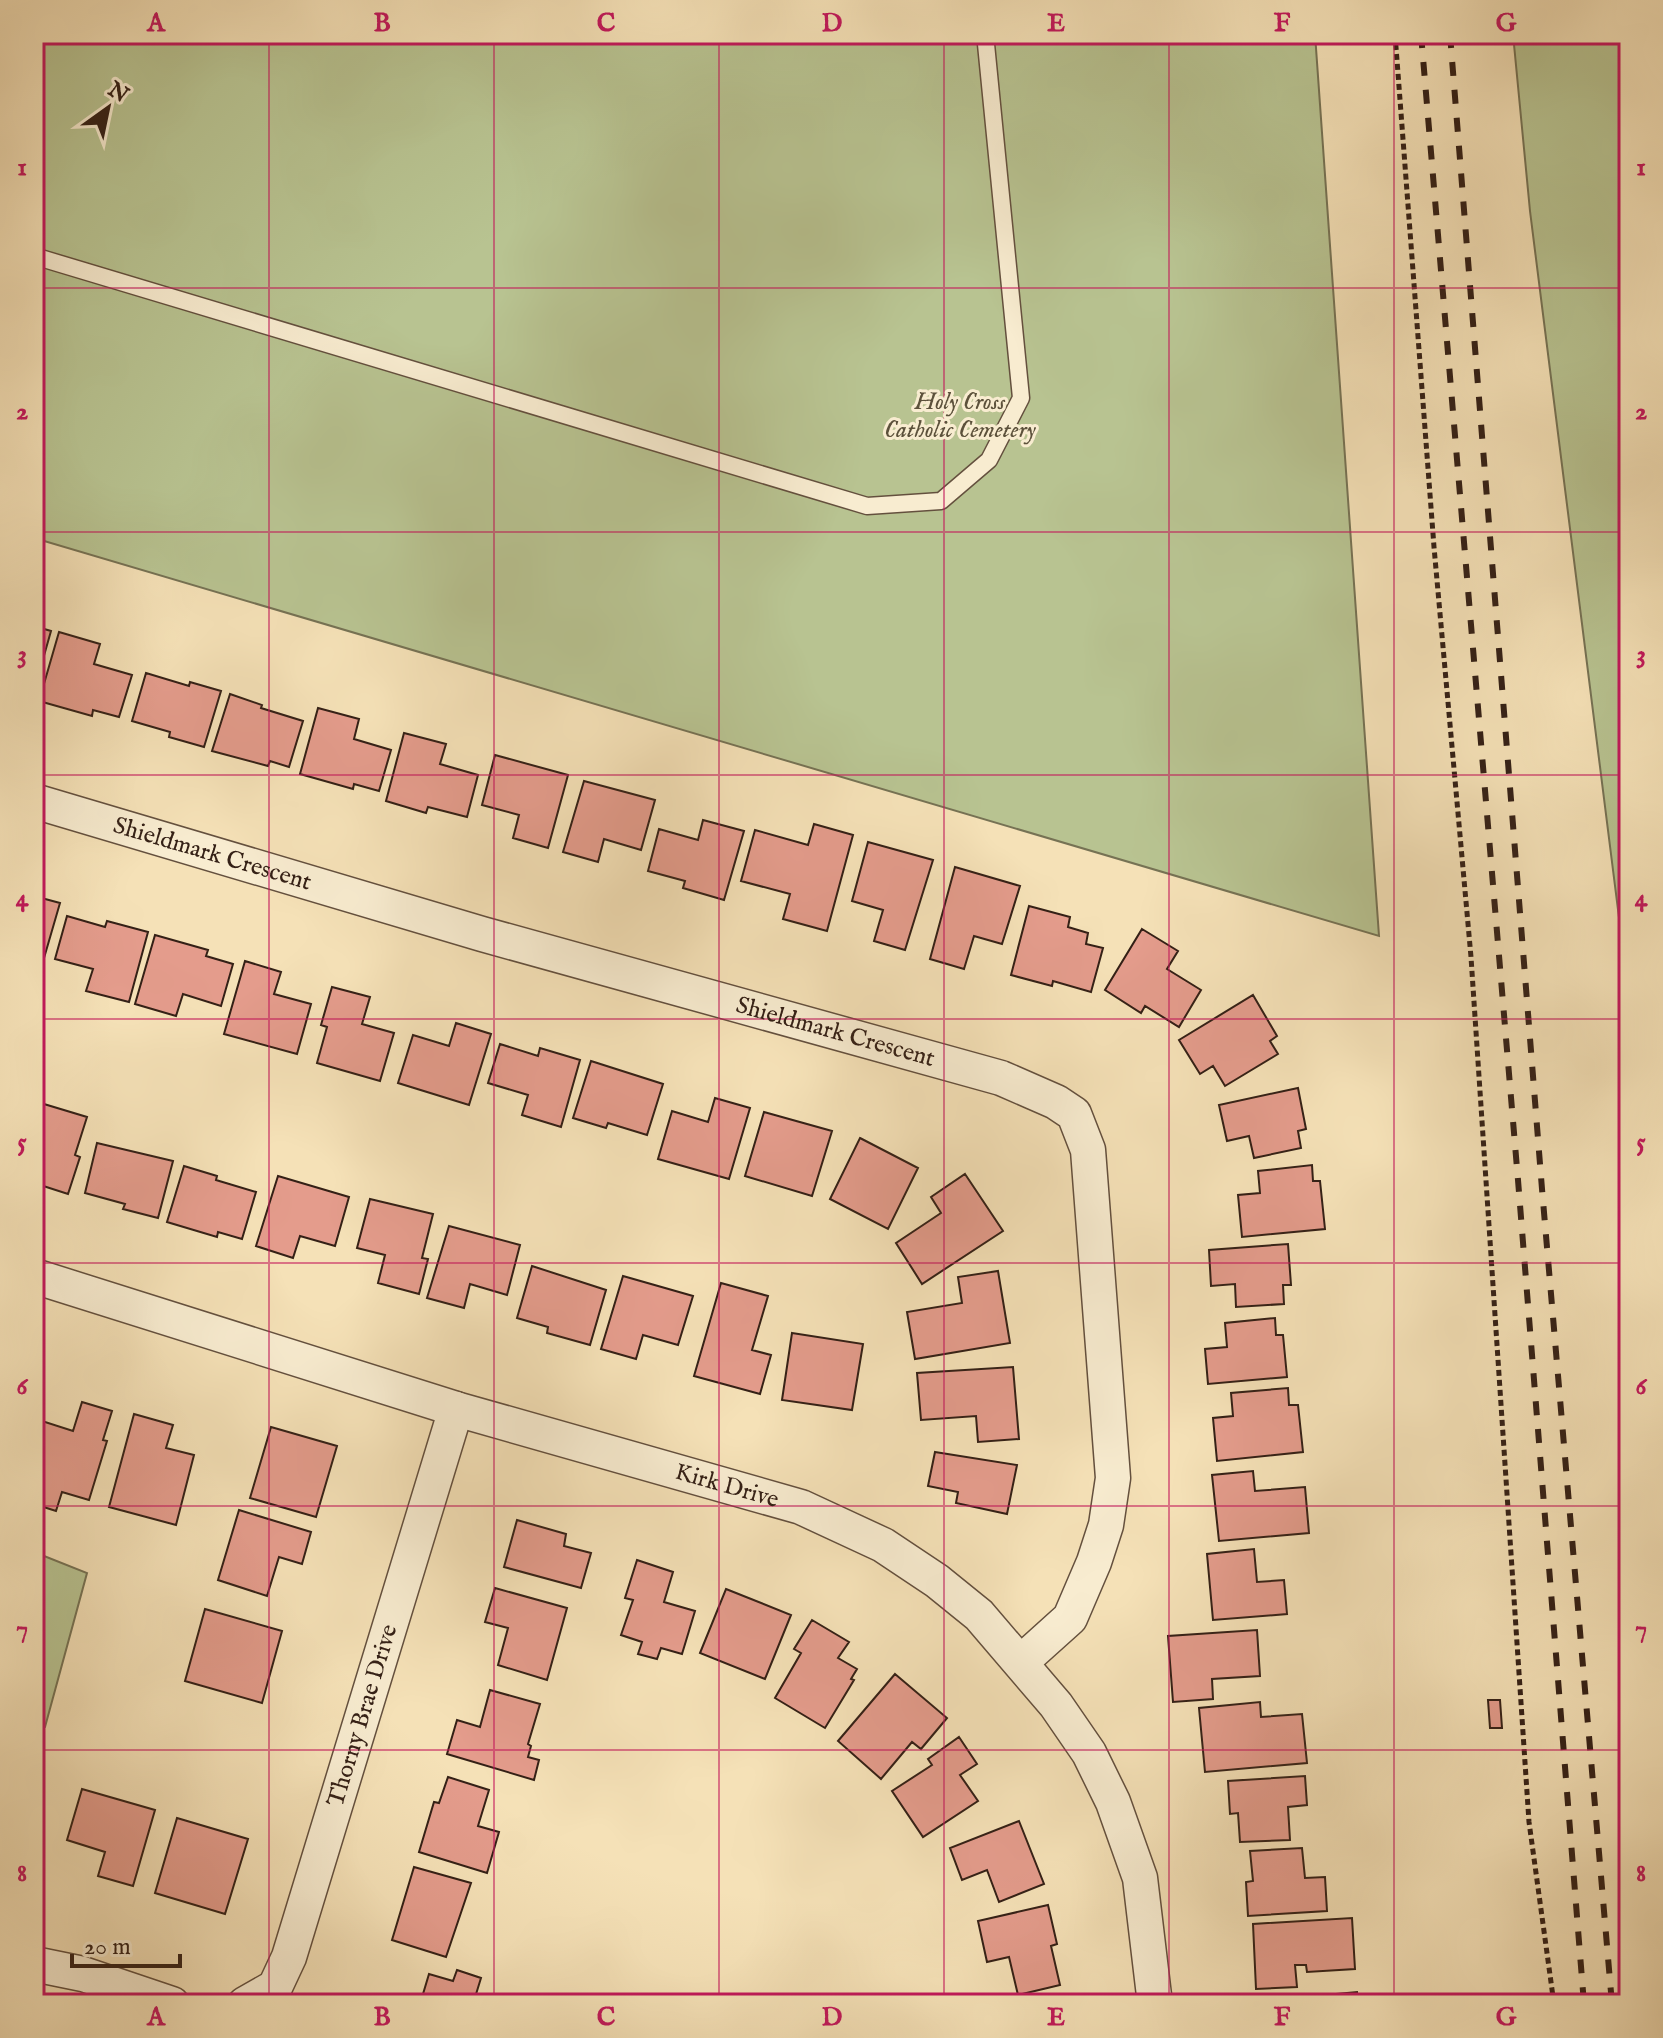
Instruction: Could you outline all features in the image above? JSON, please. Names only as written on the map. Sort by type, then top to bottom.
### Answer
[{"type":"street","name":"Shieldmark Crescent","points":[[34,801],[482,934],[1001,1078],[1056,1102],[1074,1114],[1088,1150],[1113,1478],[1106,1525],[1070,1618],[1021,1662]]},
{"type":"street","name":"Kirk Drive","points":[[34,1276],[456,1409],[801,1507],[883,1545],[937,1581],[979,1615],[1056,1705],[1089,1753],[1113,1802],[1140,1878],[1155,2004]]},
{"type":"street","name":"Thorny Brae Drive","points":[[245,2004],[275,1987],[289,1957],[456,1409]]},
{"type":"street","points":[[34,1964],[83,1974],[172,2004]]},
{"type":"lane","points":[[34,256],[867,506],[941,501],[989,460],[1021,398],[985,34]]},
{"type":"path","points":[[1395,34],[1434,547],[1471,957],[1529,1822],[1554,2004]]},
{"type":"green space","name":"Holy Cross Catholic Cemetery","points":[[34,34],[1315,34],[1379,936],[34,538]]},
{"type":"green space","points":[[1513,34],[1629,34],[1629,997],[1530,211]]},
{"type":"green space","points":[[34,1552],[87,1573],[45,1727],[34,1730]]},
{"type":"building","points":[[34,626],[51,631],[34,691]]},
{"type":"building","points":[[59,632],[100,644],[94,664],[132,675],[119,717],[93,710],[92,716],[39,701]]},
{"type":"building","points":[[146,673],[189,686],[190,682],[221,691],[204,747],[169,737],[170,732],[132,721]]},
{"type":"building","points":[[230,694],[303,721],[289,767],[270,761],[268,766],[212,751]]},
{"type":"building","points":[[318,708],[359,719],[354,739],[391,750],[379,791],[354,784],[353,789],[300,774]]},
{"type":"building","points":[[404,733],[446,744],[440,764],[478,775],[467,817],[428,807],[426,813],[386,801]]},
{"type":"building","points":[[495,755],[568,775],[548,848],[513,838],[519,815],[482,805]]},
{"type":"building","points":[[584,781],[655,800],[641,850],[604,839],[598,862],[563,852]]},
{"type":"building","points":[[703,820],[744,831],[724,900],[683,888],[685,881],[648,871],[659,829],[698,840]]},
{"type":"building","points":[[814,824],[853,835],[827,931],[783,919],[790,894],[741,881],[755,830],[808,845]]},
{"type":"building","points":[[868,842],[933,860],[905,950],[874,941],[883,910],[852,901]]},
{"type":"building","points":[[955,867],[1020,886],[1002,944],[974,936],[964,969],[930,959]]},
{"type":"building","points":[[34,896],[60,903],[42,965],[34,962]]},
{"type":"building","points":[[1029,906],[1070,917],[1068,927],[1088,933],[1086,944],[1103,948],[1091,992],[1053,981],[1052,986],[1011,975]]},
{"type":"building","points":[[67,916],[105,927],[107,921],[148,932],[129,1002],[86,991],[93,969],[55,959]]},
{"type":"building","points":[[1142,929],[1178,951],[1167,969],[1201,990],[1179,1027],[1145,1006],[1141,1013],[1105,990]]},
{"type":"building","points":[[155,935],[208,950],[206,956],[233,964],[221,1006],[183,994],[176,1016],[135,1004]]},
{"type":"building","points":[[245,961],[281,972],[274,994],[311,1004],[297,1054],[224,1034]]},
{"type":"building","points":[[332,987],[370,997],[362,1024],[394,1033],[380,1081],[317,1063],[327,1027],[321,1025]]},
{"type":"building","points":[[1253,995],[1277,1036],[1270,1041],[1278,1054],[1225,1086],[1213,1066],[1200,1074],[1179,1040]]},
{"type":"building","points":[[456,1023],[491,1034],[469,1105],[398,1083],[413,1035],[449,1046]]},
{"type":"building","points":[[500,1044],[538,1056],[540,1048],[580,1060],[561,1127],[522,1115],[528,1095],[488,1083]]},
{"type":"building","points":[[591,1061],[663,1084],[647,1135],[608,1123],[606,1128],[573,1118]]},
{"type":"building","points":[[1298,1088],[1306,1129],[1298,1131],[1301,1148],[1254,1158],[1249,1136],[1227,1141],[1219,1105]]},
{"type":"building","points":[[715,1098],[750,1108],[729,1179],[658,1159],[672,1111],[708,1122]]},
{"type":"building","points":[[34,1101],[87,1117],[75,1155],[80,1157],[68,1194],[34,1183],[41,1156],[34,1154]]},
{"type":"building","points":[[764,1112],[832,1131],[812,1196],[745,1176]]},
{"type":"building","points":[[860,1138],[918,1168],[888,1229],[830,1199]]},
{"type":"building","points":[[97,1143],[173,1161],[158,1218],[123,1209],[125,1204],[85,1193]]},
{"type":"building","points":[[1312,1165],[1313,1181],[1320,1181],[1325,1229],[1242,1237],[1238,1195],[1260,1193],[1258,1171]]},
{"type":"building","points":[[184,1166],[256,1192],[242,1239],[218,1232],[217,1237],[167,1222]]},
{"type":"building","points":[[965,1174],[1003,1231],[922,1284],[896,1243],[941,1213],[931,1197]]},
{"type":"building","points":[[278,1176],[349,1197],[335,1246],[300,1236],[293,1258],[256,1246]]},
{"type":"building","points":[[370,1199],[433,1214],[422,1258],[428,1259],[419,1294],[378,1283],[385,1255],[357,1248]]},
{"type":"building","points":[[449,1226],[520,1245],[507,1295],[470,1284],[464,1308],[427,1298]]},
{"type":"building","points":[[1288,1244],[1291,1285],[1283,1285],[1284,1304],[1236,1307],[1235,1284],[1211,1286],[1209,1250]]},
{"type":"building","points":[[532,1266],[606,1290],[590,1345],[547,1333],[548,1327],[517,1318]]},
{"type":"building","points":[[998,1271],[1010,1343],[915,1359],[907,1312],[962,1303],[958,1277]]},
{"type":"building","points":[[623,1276],[693,1296],[678,1345],[643,1335],[636,1359],[601,1349]]},
{"type":"building","points":[[721,1283],[768,1296],[752,1350],[771,1355],[760,1394],[694,1376]]},
{"type":"building","points":[[1275,1318],[1276,1335],[1283,1335],[1287,1377],[1208,1384],[1205,1349],[1227,1347],[1225,1323]]},
{"type":"building","points":[[792,1333],[863,1344],[852,1410],[782,1400]]},
{"type":"building","points":[[1013,1367],[1019,1439],[978,1442],[976,1416],[921,1420],[917,1373]]},
{"type":"building","points":[[1288,1388],[1289,1405],[1298,1405],[1303,1452],[1217,1461],[1213,1418],[1233,1416],[1231,1393]]},
{"type":"building","points":[[82,1402],[112,1411],[103,1440],[107,1441],[89,1500],[62,1492],[56,1511],[34,1504],[39,1486],[34,1484],[34,1446],[42,1421],[73,1431]]},
{"type":"building","points":[[134,1414],[173,1425],[166,1448],[194,1455],[176,1525],[109,1507]]},
{"type":"building","points":[[271,1427],[337,1446],[316,1517],[250,1498]]},
{"type":"building","points":[[935,1452],[1017,1465],[1007,1514],[956,1503],[958,1492],[928,1486]]},
{"type":"building","points":[[1253,1471],[1255,1491],[1305,1487],[1309,1533],[1219,1541],[1212,1475]]},
{"type":"building","points":[[239,1510],[311,1532],[302,1564],[279,1557],[267,1596],[218,1580]]},
{"type":"building","points":[[517,1520],[566,1534],[564,1546],[591,1553],[581,1588],[504,1567]]},
{"type":"building","points":[[1254,1549],[1257,1582],[1284,1580],[1287,1614],[1213,1620],[1207,1554]]},
{"type":"building","points":[[637,1560],[673,1572],[664,1602],[695,1611],[682,1654],[661,1648],[657,1659],[638,1654],[642,1642],[621,1635],[633,1600],[625,1598]]},
{"type":"building","points":[[495,1588],[567,1608],[547,1680],[498,1665],[508,1628],[485,1622]]},
{"type":"building","points":[[726,1589],[791,1615],[765,1679],[700,1653]]},
{"type":"building","points":[[205,1609],[282,1631],[262,1703],[185,1681]]},
{"type":"building","points":[[812,1620],[849,1642],[838,1658],[857,1669],[851,1679],[854,1680],[825,1728],[775,1698],[801,1653],[794,1649]]},
{"type":"building","points":[[1257,1630],[1260,1676],[1212,1679],[1213,1699],[1173,1702],[1168,1636]]},
{"type":"building","points":[[895,1674],[947,1718],[921,1749],[912,1742],[881,1779],[838,1741]]},
{"type":"building","points":[[490,1690],[540,1704],[528,1744],[531,1746],[528,1757],[539,1760],[534,1780],[447,1754],[457,1720],[480,1727]]},
{"type":"building","points":[[1488,1700],[1500,1700],[1502,1728],[1490,1728]]},
{"type":"building","points":[[1260,1702],[1261,1717],[1302,1714],[1307,1763],[1205,1772],[1199,1708]]},
{"type":"building","points":[[959,1737],[977,1764],[960,1775],[978,1801],[923,1837],[892,1791],[932,1765],[928,1759]]},
{"type":"building","points":[[1305,1776],[1307,1805],[1288,1807],[1290,1840],[1240,1842],[1238,1813],[1230,1814],[1228,1781]]},
{"type":"building","points":[[448,1777],[489,1790],[478,1826],[499,1832],[487,1873],[419,1852],[434,1802],[439,1803]]},
{"type":"building","points":[[82,1789],[155,1810],[133,1886],[98,1876],[105,1852],[67,1840]]},
{"type":"building","points":[[177,1818],[248,1839],[225,1914],[155,1893]]},
{"type":"building","points":[[1019,1821],[1044,1884],[999,1902],[987,1870],[962,1880],[950,1848]]},
{"type":"building","points":[[1302,1848],[1305,1878],[1325,1877],[1327,1911],[1248,1916],[1246,1882],[1253,1881],[1250,1851]]},
{"type":"building","points":[[414,1867],[471,1883],[446,1957],[392,1940]]},
{"type":"building","points":[[1048,1905],[1057,1944],[1051,1946],[1060,1985],[1018,1995],[1009,1957],[987,1962],[978,1921]]},
{"type":"building","points":[[1352,1918],[1355,1969],[1307,1972],[1306,1965],[1295,1965],[1297,1987],[1256,1989],[1253,1924]]},
{"type":"building","points":[[457,1970],[481,1978],[473,2004],[420,2004],[429,1974],[453,1981]]},
{"type":"building","points":[[1357,1992],[1358,2004],[1258,2004],[1258,2001]]},
{"type":"railway","points":[[1421,34],[1584,2004]]},
{"type":"railway","points":[[1450,34],[1542,1189],[1612,2004]]}]
